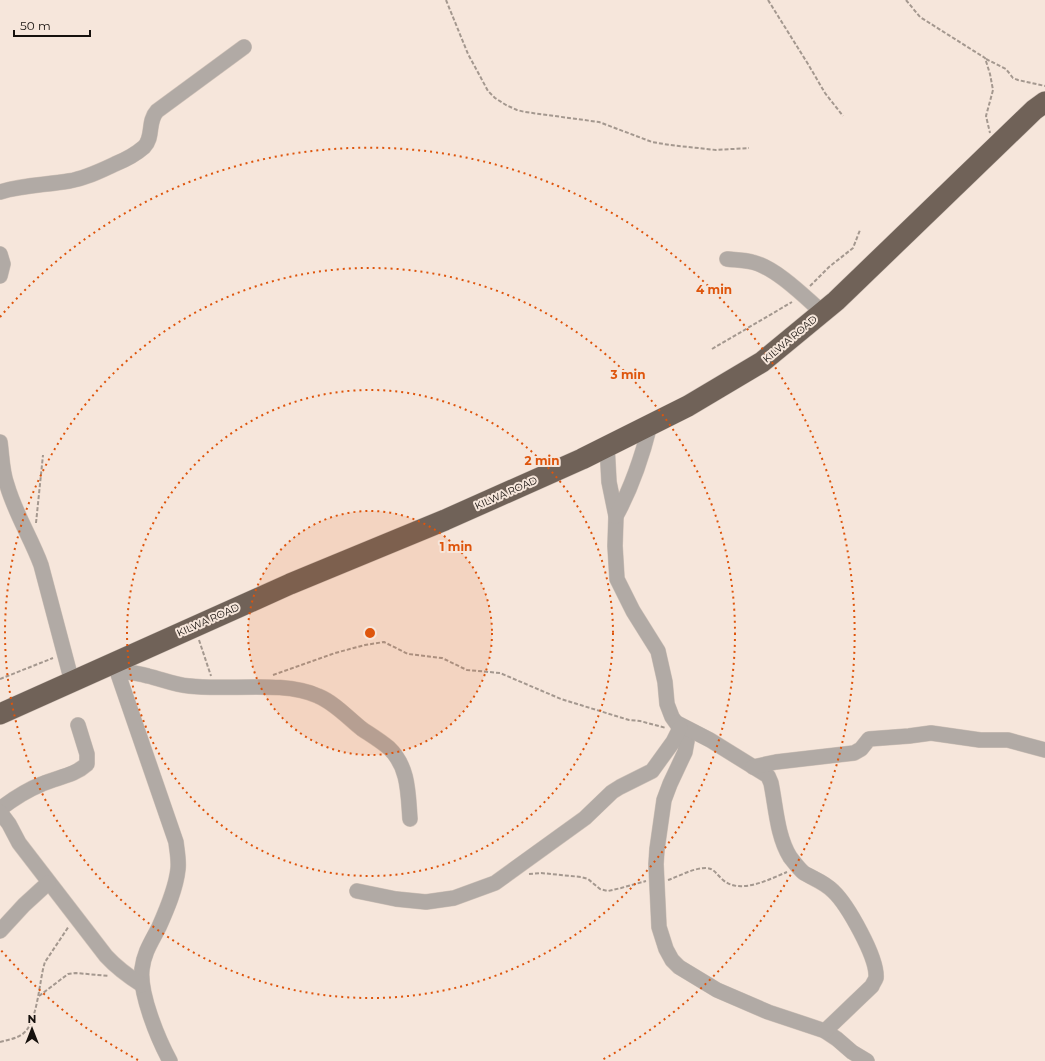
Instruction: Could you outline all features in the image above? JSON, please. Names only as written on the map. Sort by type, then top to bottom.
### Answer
[{"type":"highway","name":"KILWA ROAD","points":[[0,714],[72,682],[114,668],[190,628],[290,584],[452,517],[582,459],[688,406],[762,362],[841,296],[1034,110],[1045,102]]},
{"type":"street","points":[[0,192],[82,178],[134,154],[148,142],[152,116],[157,111],[244,47]]},
{"type":"street","points":[[0,254],[3,264],[0,276]]},
{"type":"street","points":[[727,259],[752,262],[762,265],[802,294],[822,312]]},
{"type":"street","points":[[616,516],[635,474],[643,452],[650,425]]},
{"type":"street","points":[[0,442],[6,484],[41,565],[49,590],[54,619],[65,653],[72,682]]},
{"type":"street","points":[[606,446],[609,482],[616,516],[615,546],[617,579],[633,611],[658,651],[665,682],[667,704],[672,717],[686,739],[686,746],[664,800],[657,849],[656,864],[659,922],[666,949],[675,963],[686,972],[717,990],[768,1012],[825,1031],[852,1052],[867,1061]]},
{"type":"street","points":[[114,668],[188,686],[215,688],[292,689],[318,696],[330,703],[363,730],[379,740],[395,755],[402,765],[406,776],[410,819]]},
{"type":"street","points":[[114,668],[176,842],[178,856],[176,878],[158,928],[148,945],[144,959],[142,985],[154,1025],[170,1061]]},
{"type":"street","points":[[78,725],[87,754],[87,764],[73,774],[29,789],[0,811],[19,843],[48,883],[106,956],[116,967],[142,985]]},
{"type":"street","points":[[678,727],[710,740],[766,774],[769,778],[783,843],[790,857],[800,870],[828,887],[839,898],[864,939],[876,976],[875,981],[872,986],[825,1031]]},
{"type":"street","points":[[357,891],[396,899],[426,902],[466,894],[495,883],[585,818],[612,792],[652,771],[672,742],[678,727]]},
{"type":"street","points":[[753,767],[776,762],[854,753],[861,749],[869,739],[909,736],[924,733],[938,733],[980,740],[1008,740],[1045,750]]},
{"type":"street","points":[[0,931],[24,905],[48,883]]},
{"type":"path","points":[[446,0],[462,42],[481,80],[491,95],[516,110],[600,122],[652,142],[670,146],[716,150],[749,148]]},
{"type":"path","points":[[768,0],[825,93],[843,116]]},
{"type":"path","points":[[906,0],[920,17],[985,58],[1006,69],[1013,78],[1045,86]]},
{"type":"path","points":[[985,58],[993,90],[986,116],[990,132],[989,154]]},
{"type":"path","points":[[712,349],[788,305],[802,294],[829,267],[853,248],[860,230]]},
{"type":"path","points":[[32,542],[37,516],[43,455]]},
{"type":"path","points":[[190,628],[198,637],[204,650],[215,688]]},
{"type":"path","points":[[270,676],[335,653],[365,645],[384,642],[408,654],[442,658],[462,669],[500,673],[555,697],[629,720],[640,721],[662,728],[678,727]]},
{"type":"path","points":[[0,679],[65,653]]},
{"type":"path","points":[[506,875],[541,873],[577,876],[584,878],[600,889],[608,891],[648,881],[666,880],[698,869],[707,868],[714,871],[726,882],[737,885],[754,885],[775,878],[786,872],[800,870]]},
{"type":"path","points":[[0,1042],[21,1035],[26,1031],[30,1024],[38,997],[45,962],[75,917]]},
{"type":"path","points":[[38,997],[68,974],[128,976]]}]
